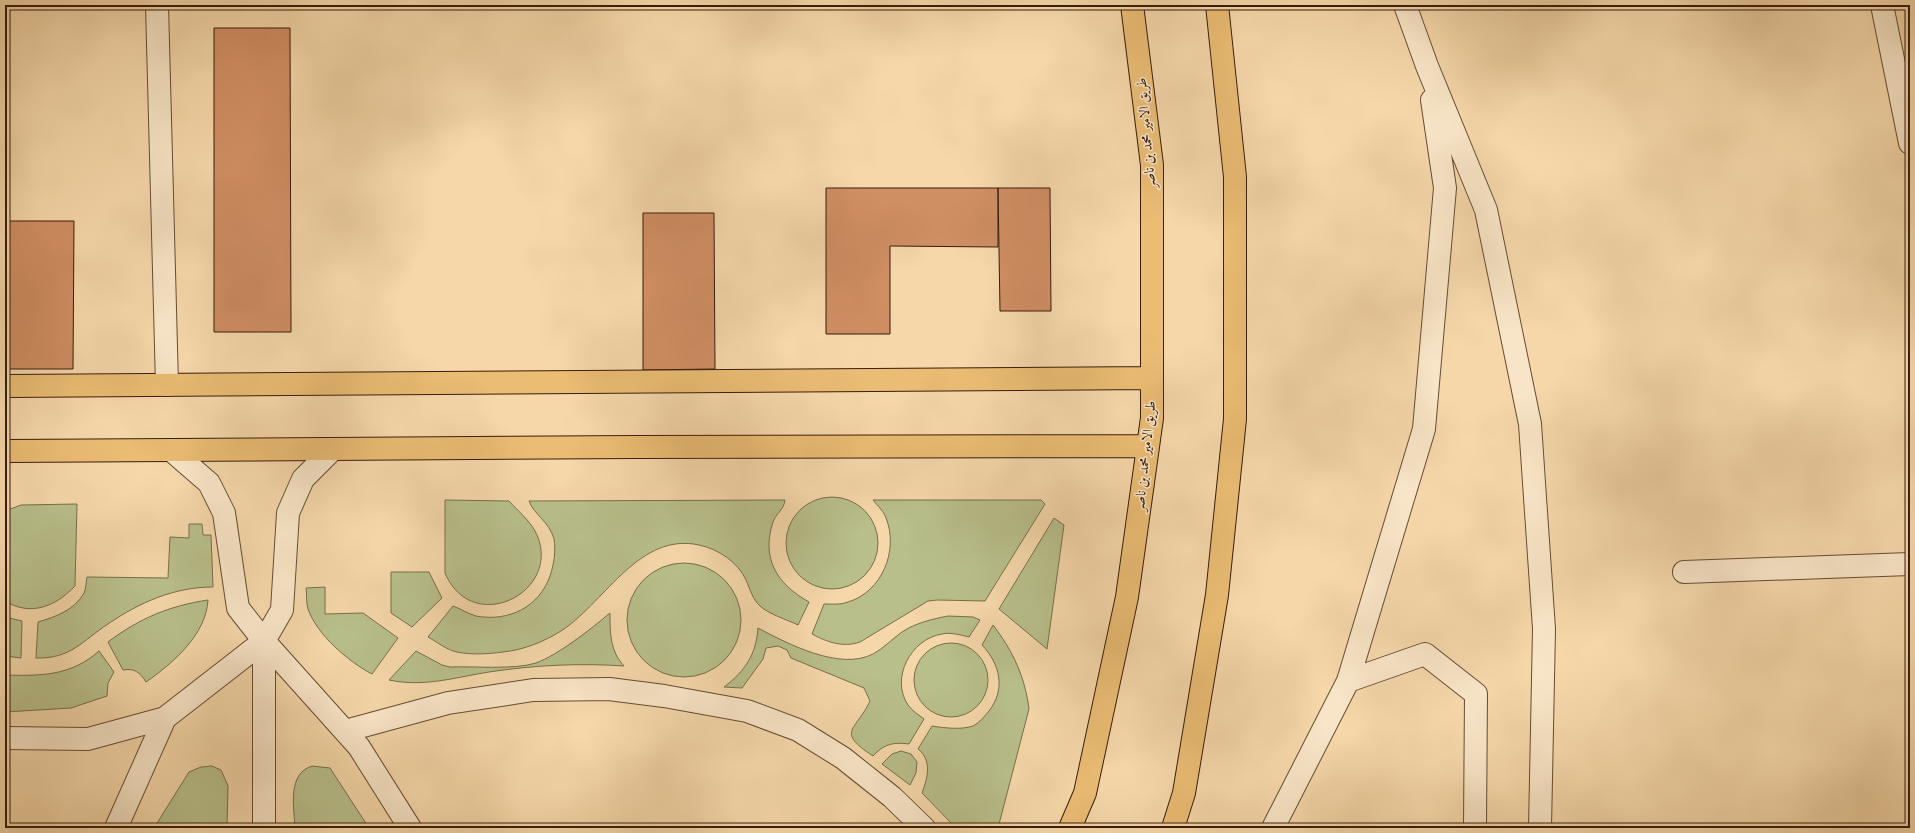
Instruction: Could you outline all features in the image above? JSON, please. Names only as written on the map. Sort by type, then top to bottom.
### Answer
[{"type":"main road","name":"طريق الامير محمد بن ناصر","points":[[1070,828],[1085,793],[1127,597],[1152,418],[1152,165],[1132,5]]},
{"type":"main road","points":[[1172,828],[1184,793],[1217,595],[1235,419],[1235,177],[1217,5]]},
{"type":"main road","points":[[5,386],[1152,378]]},
{"type":"main road","points":[[5,451],[1148,446]]},
{"type":"street","points":[[157,5],[167,385]]},
{"type":"street","points":[[1405,5],[1427,66],[1486,210],[1530,424],[1544,629],[1540,828]]},
{"type":"street","points":[[1882,5],[1901,46],[1910,143]]},
{"type":"street","points":[[1273,828],[1348,681],[1424,429],[1445,188],[1427,66]]},
{"type":"street","points":[[5,738],[88,739],[165,718],[264,641],[282,610],[288,513],[303,479],[333,449]]},
{"type":"street","points":[[170,450],[210,483],[224,513],[238,608],[264,641],[359,747],[410,828]]},
{"type":"street","points":[[1684,572],[1910,564]]},
{"type":"street","points":[[264,641],[264,828]]},
{"type":"street","points":[[1348,681],[1425,654],[1476,694],[1475,828]]},
{"type":"street","points":[[345,731],[448,703],[533,690],[609,689],[664,696],[747,711],[798,730],[843,758],[892,797],[924,828]]},
{"type":"street","points":[[116,828],[165,718]]},
{"type":"green space","points":[[832,497],[850,501],[865,510],[874,525],[878,543],[874,561],[865,576],[850,585],[832,589],[814,585],[799,576],[790,561],[786,543],[790,525],[799,510],[814,501]]},
{"type":"green space","points":[[445,500],[509,501],[523,515],[535,531],[541,552],[538,572],[528,588],[512,599],[494,604],[475,603],[458,593],[445,573]]},
{"type":"green space","points":[[785,500],[773,522],[769,548],[774,569],[780,579],[798,595],[809,602],[798,625],[773,614],[760,606],[754,598],[742,573],[727,557],[699,545],[678,544],[659,549],[641,558],[625,571],[579,617],[564,629],[535,644],[498,653],[468,654],[450,650],[428,637],[453,606],[476,616],[500,617],[521,610],[530,604],[545,587],[550,576],[555,544],[549,527],[534,510],[529,501]]},
{"type":"green space","points":[[873,500],[1041,500],[1045,504],[985,601],[928,601],[860,642],[854,644],[841,644],[829,642],[812,634],[824,604],[842,604],[860,597],[870,589],[878,579],[885,568],[889,556],[889,530],[885,516]]},
{"type":"green space","points":[[77,504],[75,586],[60,599],[51,604],[34,609],[15,606],[5,601],[5,511],[21,505]]},
{"type":"green space","points":[[1054,518],[1064,525],[1047,649],[999,609]]},
{"type":"green space","points":[[189,524],[202,524],[203,535],[211,535],[213,587],[185,590],[158,597],[120,616],[67,652],[48,658],[36,658],[38,622],[58,615],[75,604],[84,593],[87,577],[168,578],[170,537],[189,538]]},
{"type":"green space","points":[[684,563],[706,567],[716,572],[732,588],[737,598],[741,620],[737,642],[732,652],[716,668],[706,673],[684,677],[662,673],[652,668],[636,652],[631,642],[627,620],[631,598],[636,588],[652,572],[662,567]]},
{"type":"green space","points":[[391,572],[429,572],[442,598],[412,627],[391,613]]},
{"type":"green space","points":[[325,587],[325,614],[363,613],[398,638],[372,674],[363,669],[335,647],[326,638],[312,619],[307,607],[306,588]]},
{"type":"green space","points":[[208,600],[206,613],[195,636],[167,666],[146,682],[134,670],[123,670],[108,642],[132,626],[155,614],[180,606]]},
{"type":"green space","points":[[610,613],[613,648],[624,666],[544,666],[496,671],[429,682],[416,683],[389,680],[416,651],[442,665],[450,667],[505,667],[536,663],[564,648]]},
{"type":"green space","points":[[948,616],[973,617],[980,620],[969,637],[945,633],[931,637],[921,643],[913,652],[907,661],[901,683],[903,694],[908,705],[924,719],[909,744],[898,743],[885,746],[873,756],[861,748],[852,736],[852,730],[870,701],[864,688],[791,658],[787,650],[778,646],[766,648],[763,659],[742,688],[724,687],[738,675],[748,662],[755,646],[758,628],[799,648],[830,657],[845,659],[860,658],[873,654],[907,629],[936,618]]},
{"type":"green space","points":[[5,617],[22,621],[21,658],[5,656]]},
{"type":"green space","points":[[993,625],[1017,665],[1027,697],[1029,709],[998,828],[956,828],[922,793],[928,769],[925,758],[918,749],[932,726],[958,728],[973,726],[983,718],[994,703],[998,694],[999,677],[993,660],[982,645]]},
{"type":"green space","points":[[951,643],[965,646],[977,654],[985,666],[988,680],[985,694],[977,706],[965,714],[951,717],[937,714],[925,706],[917,694],[914,680],[917,666],[925,654],[937,646]]},
{"type":"green space","points":[[99,651],[114,672],[108,683],[107,696],[71,708],[5,712],[5,675],[55,673],[78,665]]},
{"type":"green space","points":[[901,751],[911,754],[917,762],[916,773],[910,785],[882,764],[892,754]]},
{"type":"green space","points":[[212,766],[221,770],[228,786],[227,828],[154,828],[189,772],[201,767]]},
{"type":"green space","points":[[312,766],[330,768],[369,828],[295,828],[293,801],[295,784],[304,770]]},
{"type":"building","points":[[214,28],[290,28],[291,332],[214,332]]},
{"type":"building","points":[[826,188],[998,188],[998,247],[890,246],[890,334],[826,334]]},
{"type":"building","points":[[998,188],[1050,188],[1051,311],[1000,311]]},
{"type":"building","points":[[643,213],[714,213],[715,369],[643,370]]},
{"type":"building","points":[[5,221],[74,221],[73,369],[5,369]]}]
